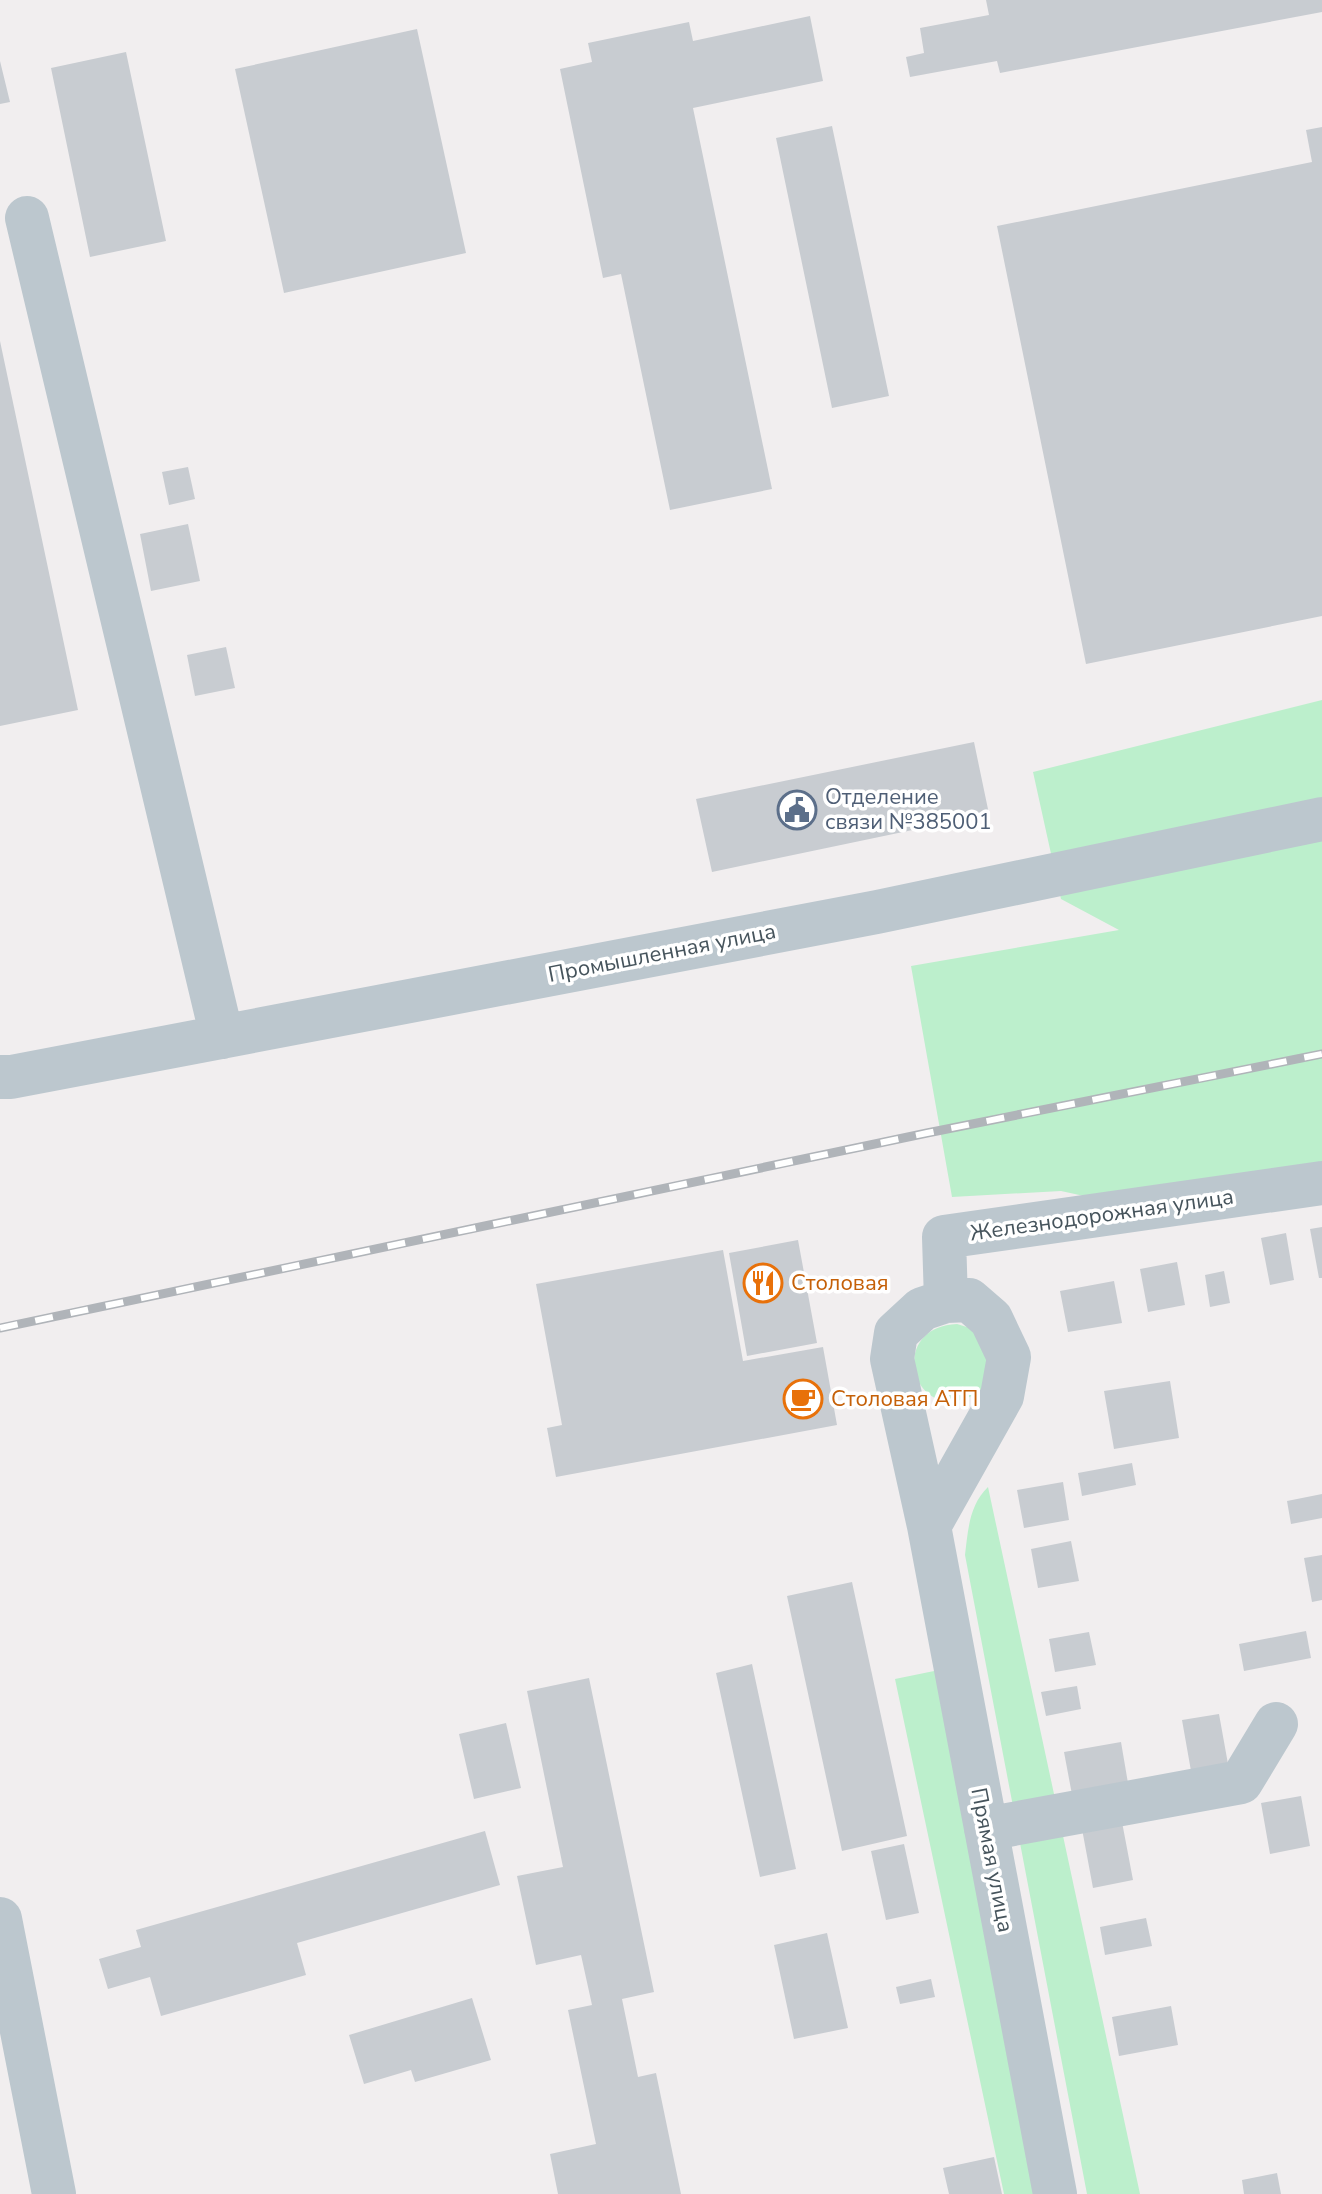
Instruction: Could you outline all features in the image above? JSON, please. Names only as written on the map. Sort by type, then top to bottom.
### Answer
[{"type":"street","points":[[27,218],[222,1037]]},
{"type":"street","name":"Промышленная улица","points":[[0,1077],[877,912],[1322,819]]},
{"type":"street","name":"Железнодорожная улица","points":[[946,1301],[944,1237],[1322,1183]]},
{"type":"street","points":[[929,1526],[1002,1396],[1009,1357],[991,1319],[969,1300],[946,1301]]},
{"type":"street","name":"Прямая улица","points":[[946,1301],[922,1309],[896,1333],[892,1359],[929,1526],[1055,2194]]},
{"type":"street","points":[[986,1829],[1241,1782],[1276,1724]]},
{"type":"street","points":[[0,1919],[54,2194]]},
{"type":"green space","points":[[1322,700],[1322,1168],[1107,1201],[1061,1191],[952,1197],[911,966],[1119,930],[1061,899],[1033,772]]},
{"type":"green space","points":[[957,1324],[970,1328],[988,1347],[986,1376],[983,1388],[976,1394],[945,1401],[931,1395],[920,1384],[915,1369],[915,1354],[922,1340],[936,1329]]},
{"type":"green space","points":[[988,1487],[1140,2194],[1087,2194],[965,1555],[973,1510]]},
{"type":"green space","points":[[939,1670],[1039,2194],[1004,2194],[895,1679]]},
{"type":"building","points":[[986,0],[1322,0],[1322,12],[1000,73],[997,61],[910,77],[906,57],[924,53],[920,28],[989,15]]},
{"type":"building","points":[[810,16],[823,81],[693,108],[772,489],[670,510],[621,274],[603,278],[560,69],[592,62],[588,43],[689,22],[693,41]]},
{"type":"building","points":[[417,29],[466,253],[284,293],[235,69]]},
{"type":"building","points":[[126,52],[166,241],[90,257],[51,68]]},
{"type":"building","points":[[0,61],[10,102],[0,104]]},
{"type":"building","points":[[832,126],[889,396],[832,408],[776,138]]},
{"type":"building","points":[[1322,127],[1322,616],[1086,664],[997,226],[1312,162],[1306,130]]},
{"type":"building","points":[[0,341],[78,710],[0,726]]},
{"type":"building","points":[[188,467],[195,499],[169,505],[162,472]]},
{"type":"building","points":[[188,524],[200,581],[151,591],[140,534]]},
{"type":"building","points":[[226,647],[235,688],[195,696],[187,655]]},
{"type":"building","points":[[974,742],[989,814],[712,872],[696,799]]},
{"type":"building","points":[[1322,1227],[1322,1278],[1319,1278],[1310,1229]]},
{"type":"building","points":[[1286,1233],[1294,1280],[1270,1285],[1261,1238]]},
{"type":"building","points":[[798,1240],[817,1343],[747,1356],[729,1253]]},
{"type":"building","points":[[723,1250],[743,1361],[823,1347],[837,1425],[556,1477],[547,1428],[562,1425],[536,1284]]},
{"type":"building","points":[[1177,1262],[1185,1305],[1148,1312],[1140,1269]]},
{"type":"building","points":[[1224,1271],[1230,1303],[1210,1307],[1205,1275]]},
{"type":"building","points":[[1114,1281],[1122,1323],[1068,1332],[1060,1291]]},
{"type":"building","points":[[1170,1381],[1179,1438],[1114,1449],[1104,1391]]},
{"type":"building","points":[[1132,1463],[1136,1485],[1082,1496],[1078,1473]]},
{"type":"building","points":[[1063,1482],[1069,1520],[1024,1528],[1017,1490]]},
{"type":"building","points":[[1322,1494],[1322,1518],[1291,1524],[1287,1501]]},
{"type":"building","points":[[1071,1541],[1079,1581],[1038,1588],[1031,1549]]},
{"type":"building","points":[[1322,1555],[1322,1600],[1312,1602],[1304,1558]]},
{"type":"building","points":[[852,1582],[907,1836],[842,1851],[787,1596]]},
{"type":"building","points":[[1306,1631],[1311,1658],[1244,1671],[1239,1644]]},
{"type":"building","points":[[1089,1632],[1096,1665],[1055,1672],[1049,1639]]},
{"type":"building","points":[[752,1664],[796,1869],[760,1877],[716,1673]]},
{"type":"building","points":[[589,1678],[654,1992],[622,1999],[638,2077],[656,2073],[681,2194],[558,2194],[550,2154],[596,2144],[568,2010],[592,2005],[581,1955],[536,1965],[517,1876],[563,1867],[527,1691]]},
{"type":"building","points":[[1077,1686],[1081,1709],[1046,1716],[1041,1692]]},
{"type":"building","points":[[1219,1714],[1228,1764],[1191,1771],[1182,1720]]},
{"type":"building","points":[[506,1723],[521,1788],[474,1799],[459,1734]]},
{"type":"building","points":[[1121,1742],[1129,1789],[1073,1800],[1064,1752]]},
{"type":"building","points":[[1301,1796],[1310,1846],[1270,1854],[1261,1803]]},
{"type":"building","points":[[1122,1822],[1133,1880],[1093,1888],[1082,1829]]},
{"type":"building","points":[[485,1831],[500,1885],[297,1943],[306,1975],[161,2016],[150,1977],[108,1989],[99,1959],[141,1947],[136,1930]]},
{"type":"building","points":[[904,1844],[919,1913],[886,1920],[871,1851]]},
{"type":"building","points":[[1146,1918],[1152,1946],[1105,1955],[1100,1927]]},
{"type":"building","points":[[827,1933],[848,2028],[794,2039],[774,1945]]},
{"type":"building","points":[[931,1979],[935,1997],[900,2004],[896,1987]]},
{"type":"building","points":[[472,1998],[491,2060],[415,2082],[411,2070],[364,2084],[349,2035]]},
{"type":"building","points":[[1171,2006],[1178,2045],[1119,2056],[1112,2017]]},
{"type":"building","points":[[994,2157],[1002,2194],[949,2194],[943,2168]]},
{"type":"building","points":[[1277,2173],[1281,2194],[1244,2194],[1242,2180]]},
{"type":"railway","points":[[0,1328],[927,1133],[1322,1054]]},
{"type":"place","name":"Отделение связи №385001","points":[[797,810]]},
{"type":"place","name":"Столовая","points":[[763,1283]]},
{"type":"place","name":"Столовая АТП","points":[[803,1399]]}]
